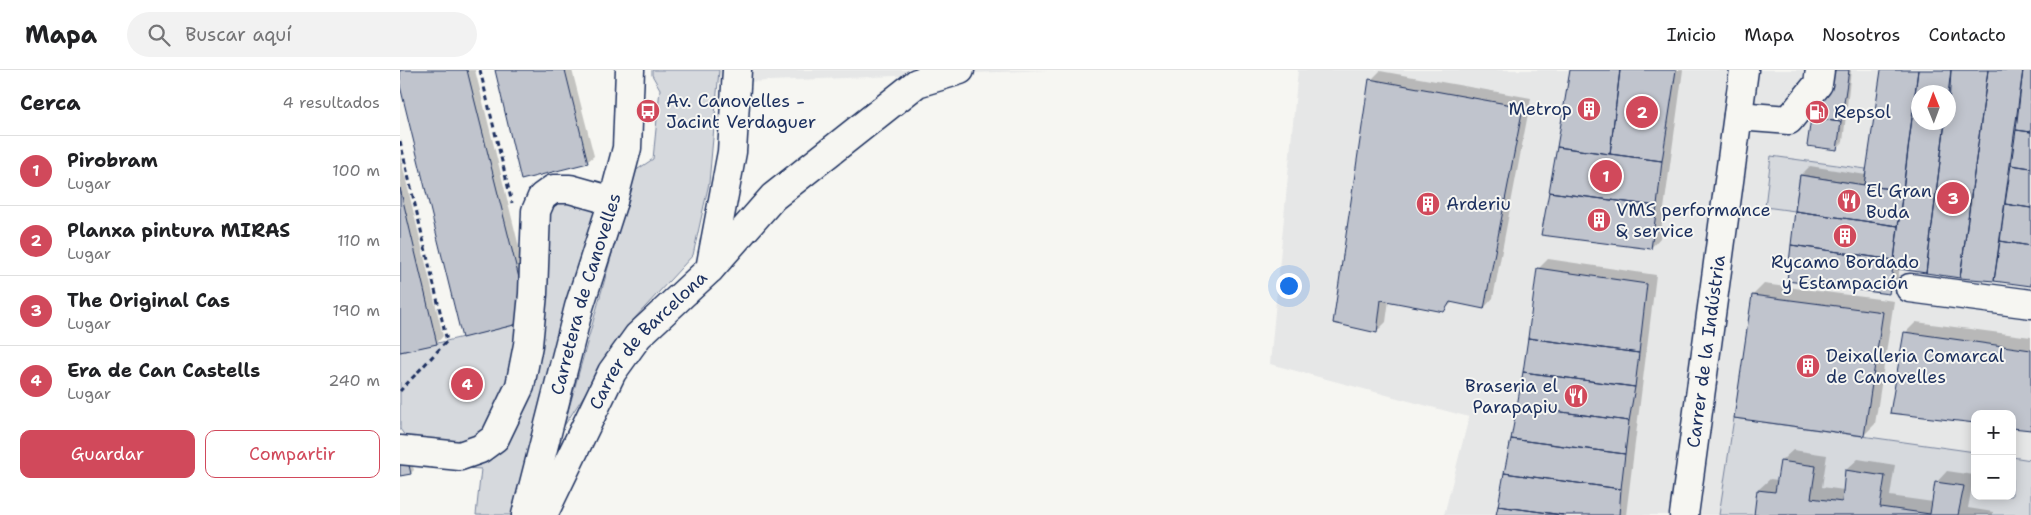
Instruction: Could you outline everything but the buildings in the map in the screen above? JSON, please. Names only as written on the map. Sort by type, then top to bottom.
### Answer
[{"type":"street","name":"Carretera de Canovelles","points":[[526,515],[579,308],[613,201],[627,148],[630,70]]},
{"type":"street","name":"Carrer de Barcelona","points":[[543,515],[612,372],[638,336],[710,269],[732,152],[737,70]]},
{"type":"street","points":[[710,269],[773,197],[917,84],[960,70]]},
{"type":"street","name":"Carrer de la Indústria","points":[[1684,515],[1744,70]]},
{"type":"street","points":[[1738,116],[1789,120],[1818,84],[1820,70]]},
{"type":"street","points":[[400,450],[460,456],[480,449],[495,438],[520,386],[528,345],[534,285],[536,211],[542,197],[553,189],[570,189],[613,201]]},
{"type":"street","points":[[1910,288],[2031,304]]},
{"type":"path","points":[[480,70],[513,210]]},
{"type":"path","points":[[400,141],[448,341],[400,391]]},
{"type":"shaded area","points":[[652,70],[719,70],[709,183],[693,255],[634,319],[564,426],[635,171],[653,159],[660,89],[652,75]]},
{"type":"shaded area","points":[[719,70],[1049,70],[718,83]]},
{"type":"shaded area","points":[[1298,70],[2031,70],[2031,515],[1444,515],[1469,417],[1270,364]]},
{"type":"shaded area","points":[[1771,156],[1866,169],[1864,185],[1800,175],[1795,211],[1765,207]]},
{"type":"shaded area","points":[[549,198],[604,206],[517,515],[476,515],[481,469],[463,468],[502,440]]},
{"type":"shaded area","points":[[522,323],[516,371],[481,436],[461,447],[412,445],[400,429],[400,352]]},
{"type":"shaded area","points":[[1734,418],[1971,451],[1971,500],[2016,500],[2016,458],[2031,460],[2031,515],[1719,515]]},
{"type":"place","name":"Metrop","points":[[1589,109]]},
{"type":"place","name":"Av. Canovelles - Jacint Verdaguer","points":[[648,111]]},
{"type":"place","name":"Planxa pintura MIRAS","points":[[1642,112]]},
{"type":"place","name":"Repsol","points":[[1817,112]]},
{"type":"place","name":"Pirobram","points":[[1606,176]]},
{"type":"place","name":"The Original Cas","points":[[1953,198]]},
{"type":"place","name":"El Gran Buda","points":[[1849,201]]},
{"type":"place","name":"Arderiu","points":[[1428,204]]},
{"type":"place","name":"VMS performance & service","points":[[1599,220]]},
{"type":"place","name":"Rycamo Bordado y Estampación","points":[[1845,236]]},
{"type":"place","name":"Deixalleria Comarcal de Canovelles","points":[[1808,366]]},
{"type":"place","name":"Era de Can Castells","points":[[467,384]]},
{"type":"place","name":"Braseria el Parapapiu","points":[[1576,396]]}]
